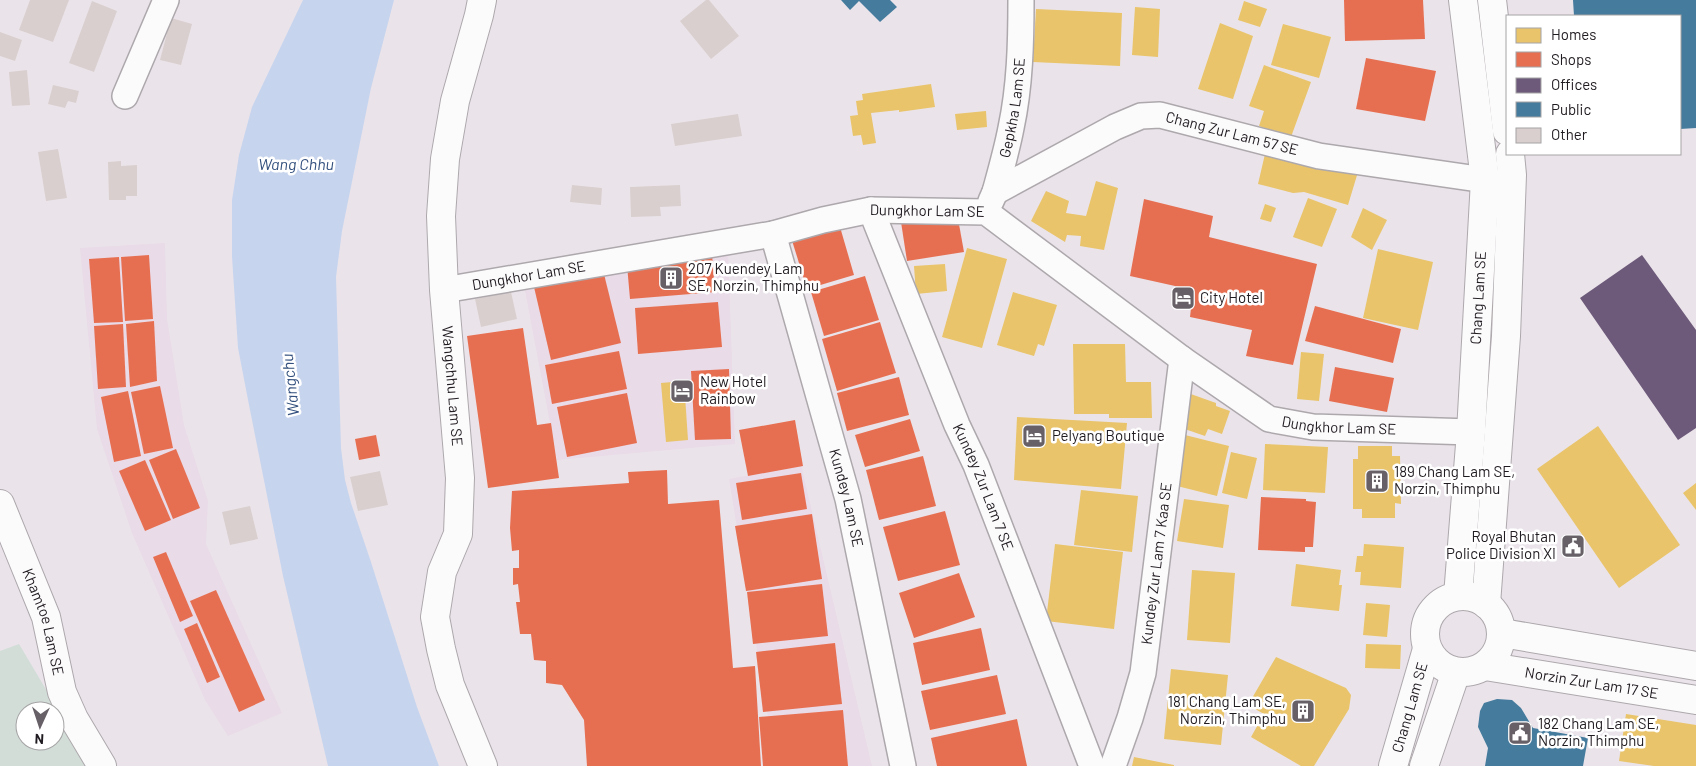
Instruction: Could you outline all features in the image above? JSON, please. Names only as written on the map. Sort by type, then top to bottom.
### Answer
[{"type":"main road","name":"Wangchhu Lam SE","points":[[482,0],[455,101],[445,159],[441,216],[444,290],[460,478],[458,534],[442,572],[435,618],[450,685],[483,766]]},
{"type":"main road","name":"Chang Lam SE","points":[[1458,596],[1471,432],[1485,180],[1463,0]]},
{"type":"main road","points":[[1492,0],[1506,122]]},
{"type":"main road","name":"Chang Lam SE","points":[[1486,604],[1506,336],[1512,204],[1510,155]]},
{"type":"main road","name":"Khamtoe Lam SE","points":[[0,504],[46,617],[62,692],[74,720],[102,766]]},
{"type":"main road","points":[[1458,596],[1478,599],[1486,604],[1494,611],[1502,634],[1500,646],[1494,657],[1485,666],[1466,672],[1456,672],[1439,664],[1427,649],[1425,638],[1425,626],[1437,606],[1446,599],[1458,596]]},
{"type":"main road","points":[[1502,634],[1696,666]]},
{"type":"main road","name":"Chang Lam SE","points":[[1393,766],[1427,649]]},
{"type":"main road","name":"Norzin Zur Lam 17 SE","points":[[1485,666],[1696,700]]},
{"type":"main road","name":"Chang Lam SE","points":[[1424,766],[1456,672]]},
{"type":"street","points":[[125,96],[166,0]]},
{"type":"street","name":"Gepkha Lam SE","points":[[991,202],[1012,126],[1021,40],[1021,0]]},
{"type":"street","name":"Chang Zur Lam 57 SE","points":[[991,202],[1115,127],[1141,116],[1160,116],[1319,156],[1485,180]]},
{"type":"street","name":"Dungkhor Lam SE","points":[[444,290],[773,234],[823,220],[871,210],[991,202],[1182,359],[1269,419],[1313,427],[1471,432]]},
{"type":"street","name":"Kundey Zur Lam 7 SE","points":[[871,210],[979,473],[1092,766]]},
{"type":"street","name":"Kundey Lam SE","points":[[773,234],[848,499],[903,766]]},
{"type":"street","name":"Kundey Zur Lam 7 Kaa SE","points":[[1113,766],[1143,673],[1182,359]]},
{"type":"shaded area","points":[[165,243],[167,319],[184,425],[208,501],[206,544],[282,713],[228,736],[205,700],[132,533],[97,429],[80,248]]},
{"type":"shaded area","points":[[728,249],[735,444],[557,460],[523,280]]},
{"type":"shaded area","points":[[801,465],[872,766],[776,766],[729,479]]},
{"type":"shaded area","points":[[19,644],[53,701],[15,701],[15,751],[65,751],[65,721],[85,755],[88,766],[0,766],[0,651]]},
{"type":"water","name":"Wang Chhu","points":[[303,0],[394,0],[371,88],[342,231],[336,277],[341,448],[345,480],[351,503],[417,707],[439,766],[328,766],[283,576],[238,348],[232,257],[232,200],[239,155],[252,107]]},
{"type":"building: Homes","points":[[1244,1],[1267,9],[1260,27],[1238,20]]},
{"type":"building: Homes","points":[[1135,7],[1160,9],[1158,57],[1132,55]]},
{"type":"building: Homes","points":[[1036,9],[1122,13],[1120,66],[1033,62]]},
{"type":"building: Homes","points":[[1220,23],[1253,36],[1233,99],[1198,89]]},
{"type":"building: Homes","points":[[1283,24],[1331,37],[1319,78],[1271,65]]},
{"type":"building: Homes","points":[[1264,65],[1311,82],[1291,137],[1259,126],[1264,111],[1249,106]]},
{"type":"building: Homes","points":[[931,84],[935,107],[899,112],[899,110],[871,113],[876,143],[863,145],[861,135],[853,136],[850,116],[858,115],[856,101],[863,100],[862,94]]},
{"type":"building: Homes","points":[[986,111],[987,127],[957,130],[955,114]]},
{"type":"building: Homes","points":[[1265,154],[1358,172],[1348,205],[1304,192],[1293,193],[1258,184]]},
{"type":"building: Homes","points":[[1096,181],[1118,188],[1104,250],[1080,246],[1081,236],[1067,235],[1065,242],[1031,221],[1046,191],[1069,201],[1066,213],[1086,216]]},
{"type":"building: Homes","points":[[1308,198],[1337,209],[1322,247],[1293,237]]},
{"type":"building: Homes","points":[[1265,204],[1276,208],[1271,222],[1260,219]]},
{"type":"building: Homes","points":[[1363,208],[1387,220],[1372,250],[1351,237]]},
{"type":"building: Homes","points":[[967,248],[1007,259],[982,348],[942,337]]},
{"type":"building: Homes","points":[[1378,249],[1433,262],[1418,330],[1363,318]]},
{"type":"building: Homes","points":[[945,264],[947,291],[916,294],[914,266]]},
{"type":"building: Homes","points":[[1013,292],[1057,305],[1044,346],[1038,344],[1034,356],[997,345]]},
{"type":"building: Homes","points":[[1073,344],[1125,344],[1126,382],[1151,382],[1152,418],[1109,418],[1109,414],[1074,414]]},
{"type":"building: Homes","points":[[1301,352],[1324,354],[1319,401],[1297,399]]},
{"type":"building: Homes","points":[[684,381],[688,440],[666,442],[661,383]]},
{"type":"building: Homes","points":[[1188,393],[1216,403],[1216,406],[1230,411],[1222,434],[1208,429],[1205,436],[1176,426]]},
{"type":"building: Homes","points":[[1017,417],[1127,423],[1121,489],[1014,480]]},
{"type":"building: Homes","points":[[1598,426],[1680,545],[1619,588],[1537,469]]},
{"type":"building: Homes","points":[[1185,435],[1229,446],[1217,496],[1173,485]]},
{"type":"building: Homes","points":[[1265,444],[1328,447],[1325,493],[1263,490]]},
{"type":"building: Homes","name":"189 Chang Lam SE, Norzin, Thimphu","points":[[1358,446],[1392,446],[1392,456],[1400,456],[1401,504],[1395,503],[1395,518],[1362,518],[1362,509],[1353,509],[1353,459],[1358,459]]},
{"type":"building: Homes","points":[[1231,452],[1257,458],[1247,499],[1222,493]]},
{"type":"building: Homes","points":[[1696,483],[1696,510],[1683,493]]},
{"type":"building: Homes","points":[[1081,490],[1138,496],[1132,552],[1074,545]]},
{"type":"building: Homes","points":[[1184,499],[1229,505],[1223,548],[1177,541]]},
{"type":"building: Homes","points":[[1055,544],[1123,552],[1114,629],[1046,621]]},
{"type":"building: Homes","points":[[1364,544],[1404,547],[1401,588],[1360,585],[1361,572],[1355,572],[1357,556],[1363,556]]},
{"type":"building: Homes","points":[[1296,564],[1341,570],[1339,585],[1342,585],[1339,611],[1291,606]]},
{"type":"building: Homes","points":[[1192,570],[1235,573],[1230,643],[1187,640]]},
{"type":"building: Homes","points":[[1366,603],[1390,605],[1387,637],[1363,635]]},
{"type":"building: Homes","points":[[1366,644],[1401,645],[1400,669],[1365,668]]},
{"type":"building: Homes","name":"181 Chang Lam SE, Norzin, Thimphu","points":[[1276,657],[1346,688],[1351,695],[1349,709],[1314,766],[1301,766],[1251,737],[1264,714],[1248,705]]},
{"type":"building: Homes","points":[[1171,669],[1228,675],[1221,745],[1164,739]]},
{"type":"building: Homes","points":[[1626,714],[1696,725],[1696,766],[1654,766],[1619,761]]},
{"type":"building: Homes","points":[[1134,757],[1174,765],[1174,766],[1132,766]]},
{"type":"building: Shops","points":[[1344,0],[1423,0],[1425,39],[1345,41]]},
{"type":"building: Shops","points":[[1366,58],[1436,71],[1425,121],[1356,109]]},
{"type":"building: Shops","points":[[1144,199],[1213,216],[1209,237],[1317,264],[1293,365],[1246,356],[1252,330],[1190,317],[1193,290],[1130,276]]},
{"type":"building: Shops","points":[[957,213],[964,252],[907,261],[901,222]]},
{"type":"building: Shops","points":[[838,220],[854,275],[807,289],[790,234]]},
{"type":"building: Shops","name":"207 Kuendey Lam SE, Norzin, Thimphu","points":[[712,254],[715,292],[630,299],[627,265]]},
{"type":"building: Shops","points":[[149,255],[153,319],[125,321],[121,257]]},
{"type":"building: Shops","points":[[119,257],[123,322],[94,323],[89,259]]},
{"type":"building: Shops","points":[[603,270],[621,343],[551,360],[534,287]]},
{"type":"building: Shops","points":[[865,276],[879,320],[824,336],[811,292]]},
{"type":"building: Shops","points":[[718,302],[722,347],[638,354],[635,308]]},
{"type":"building: Shops","points":[[1315,306],[1401,329],[1393,363],[1305,341]]},
{"type":"building: Shops","points":[[154,321],[157,381],[130,387],[126,324]]},
{"type":"building: Shops","points":[[880,322],[896,373],[837,391],[822,339]]},
{"type":"building: Shops","points":[[123,324],[126,387],[98,389],[94,326]]},
{"type":"building: Shops","points":[[523,328],[537,425],[551,423],[559,478],[488,488],[467,336]]},
{"type":"building: Shops","points":[[619,351],[627,389],[552,404],[545,365]]},
{"type":"building: Shops","points":[[1335,367],[1394,378],[1387,412],[1329,401]]},
{"type":"building: Shops","points":[[729,369],[731,439],[695,440],[691,371]]},
{"type":"building: Shops","points":[[899,377],[909,415],[847,431],[837,393]]},
{"type":"building: Shops","points":[[160,386],[173,448],[144,454],[131,392]]},
{"type":"building: Shops","points":[[128,391],[141,456],[114,462],[101,397]]},
{"type":"building: Shops","points":[[627,393],[637,443],[567,457],[557,407]]},
{"type":"building: Shops","points":[[910,419],[920,451],[865,467],[855,435]]},
{"type":"building: Shops","points":[[795,420],[803,466],[748,476],[739,430]]},
{"type":"building: Shops","points":[[376,435],[380,456],[359,460],[355,439]]},
{"type":"building: Shops","points":[[176,449],[200,508],[173,519],[149,460]]},
{"type":"building: Shops","points":[[923,456],[936,506],[879,520],[866,470]]},
{"type":"building: Shops","points":[[145,460],[171,520],[145,531],[119,471]]},
{"type":"building: Shops","points":[[667,470],[668,504],[719,500],[733,668],[755,666],[761,766],[587,766],[584,720],[562,685],[546,683],[546,661],[534,660],[531,634],[520,634],[516,602],[520,602],[518,584],[513,585],[513,568],[519,568],[519,550],[512,551],[510,528],[512,491],[629,483],[628,472]]},
{"type":"building: Shops","points":[[801,473],[807,509],[742,520],[736,483]]},
{"type":"building: Shops","points":[[1261,497],[1306,499],[1306,501],[1316,502],[1313,547],[1305,547],[1305,552],[1258,550]]},
{"type":"building: Shops","points":[[945,511],[960,565],[898,581],[883,527]]},
{"type":"building: Shops","points":[[812,514],[822,579],[746,591],[735,526]]},
{"type":"building: Shops","points":[[166,552],[193,616],[180,622],[153,557]]},
{"type":"building: Shops","points":[[959,573],[975,617],[914,638],[899,593]]},
{"type":"building: Shops","points":[[822,584],[828,636],[753,644],[747,592]]},
{"type":"building: Shops","points":[[216,590],[265,700],[239,712],[190,601]]},
{"type":"building: Shops","points":[[197,623],[220,677],[207,683],[184,629]]},
{"type":"building: Shops","points":[[981,628],[990,670],[922,685],[913,643]]},
{"type":"building: Shops","points":[[835,643],[842,704],[763,712],[756,652]]},
{"type":"building: Shops","points":[[997,675],[1006,714],[930,730],[921,691]]},
{"type":"building: Shops","points":[[843,710],[848,766],[763,766],[759,717]]},
{"type":"building: Shops","points":[[1017,719],[1027,766],[937,766],[931,738]]},
{"type":"building: Offices","points":[[1642,255],[1696,330],[1696,428],[1678,440],[1580,298]]},
{"type":"building: Public","points":[[841,0],[890,0],[897,7],[880,22],[859,1],[850,10]]},
{"type":"building: Public","points":[[1573,0],[1696,0],[1696,128],[1681,129],[1681,15],[1574,15]]},
{"type":"building: Public","name":"182 Chang Lam SE, Norzin, Thimphu","points":[[1497,699],[1512,700],[1521,708],[1533,728],[1588,738],[1583,766],[1485,766],[1488,748],[1478,727],[1480,711],[1484,703]]},
{"type":"building: Other","points":[[30,0],[69,0],[53,42],[19,30]]},
{"type":"building: Other","points":[[706,0],[709,0],[739,36],[711,59],[680,21]]},
{"type":"building: Other","points":[[92,1],[117,11],[94,72],[69,63]]},
{"type":"building: Other","points":[[171,18],[192,24],[181,65],[160,60]]},
{"type":"building: Other","points":[[0,32],[22,40],[15,61],[0,56]]},
{"type":"building: Other","points":[[27,70],[30,105],[12,106],[9,72]]},
{"type":"building: Other","points":[[53,85],[79,91],[76,103],[68,101],[65,108],[48,104]]},
{"type":"building: Other","points":[[738,114],[742,136],[675,146],[671,124]]},
{"type":"building: Other","points":[[58,149],[67,198],[46,201],[38,152]]},
{"type":"building: Other","points":[[121,161],[121,166],[137,165],[137,196],[126,196],[126,200],[109,200],[108,162]]},
{"type":"building: Other","points":[[572,185],[602,188],[601,205],[570,202]]},
{"type":"building: Other","points":[[680,185],[681,206],[660,207],[661,216],[631,217],[630,187]]},
{"type":"building: Other","points":[[511,292],[517,319],[481,327],[475,299]]},
{"type":"building: Other","points":[[380,471],[388,505],[358,511],[350,477]]},
{"type":"building: Other","points":[[250,506],[258,539],[230,545],[222,512]]},
{"type":"place","name":"207 Kuendey Lam SE, Norzin, Thimphu","points":[[671,278]]},
{"type":"place","name":"City Hotel","points":[[1183,298]]},
{"type":"place","name":"New Hotel Rainbow","points":[[682,391]]},
{"type":"place","name":"Pelyang Boutique","points":[[1034,436]]},
{"type":"place","name":"189 Chang Lam SE, Norzin, Thimphu","points":[[1377,481]]},
{"type":"place","name":"Royal Bhutan Police Division XI","points":[[1573,546]]},
{"type":"place","name":"181 Chang Lam SE, Norzin, Thimphu","points":[[1303,711]]},
{"type":"place","name":"182 Chang Lam SE, Norzin, Thimphu","points":[[1520,733]]},
{"type":"water label","name":"Wangchu","points":[[290,385]]}]
